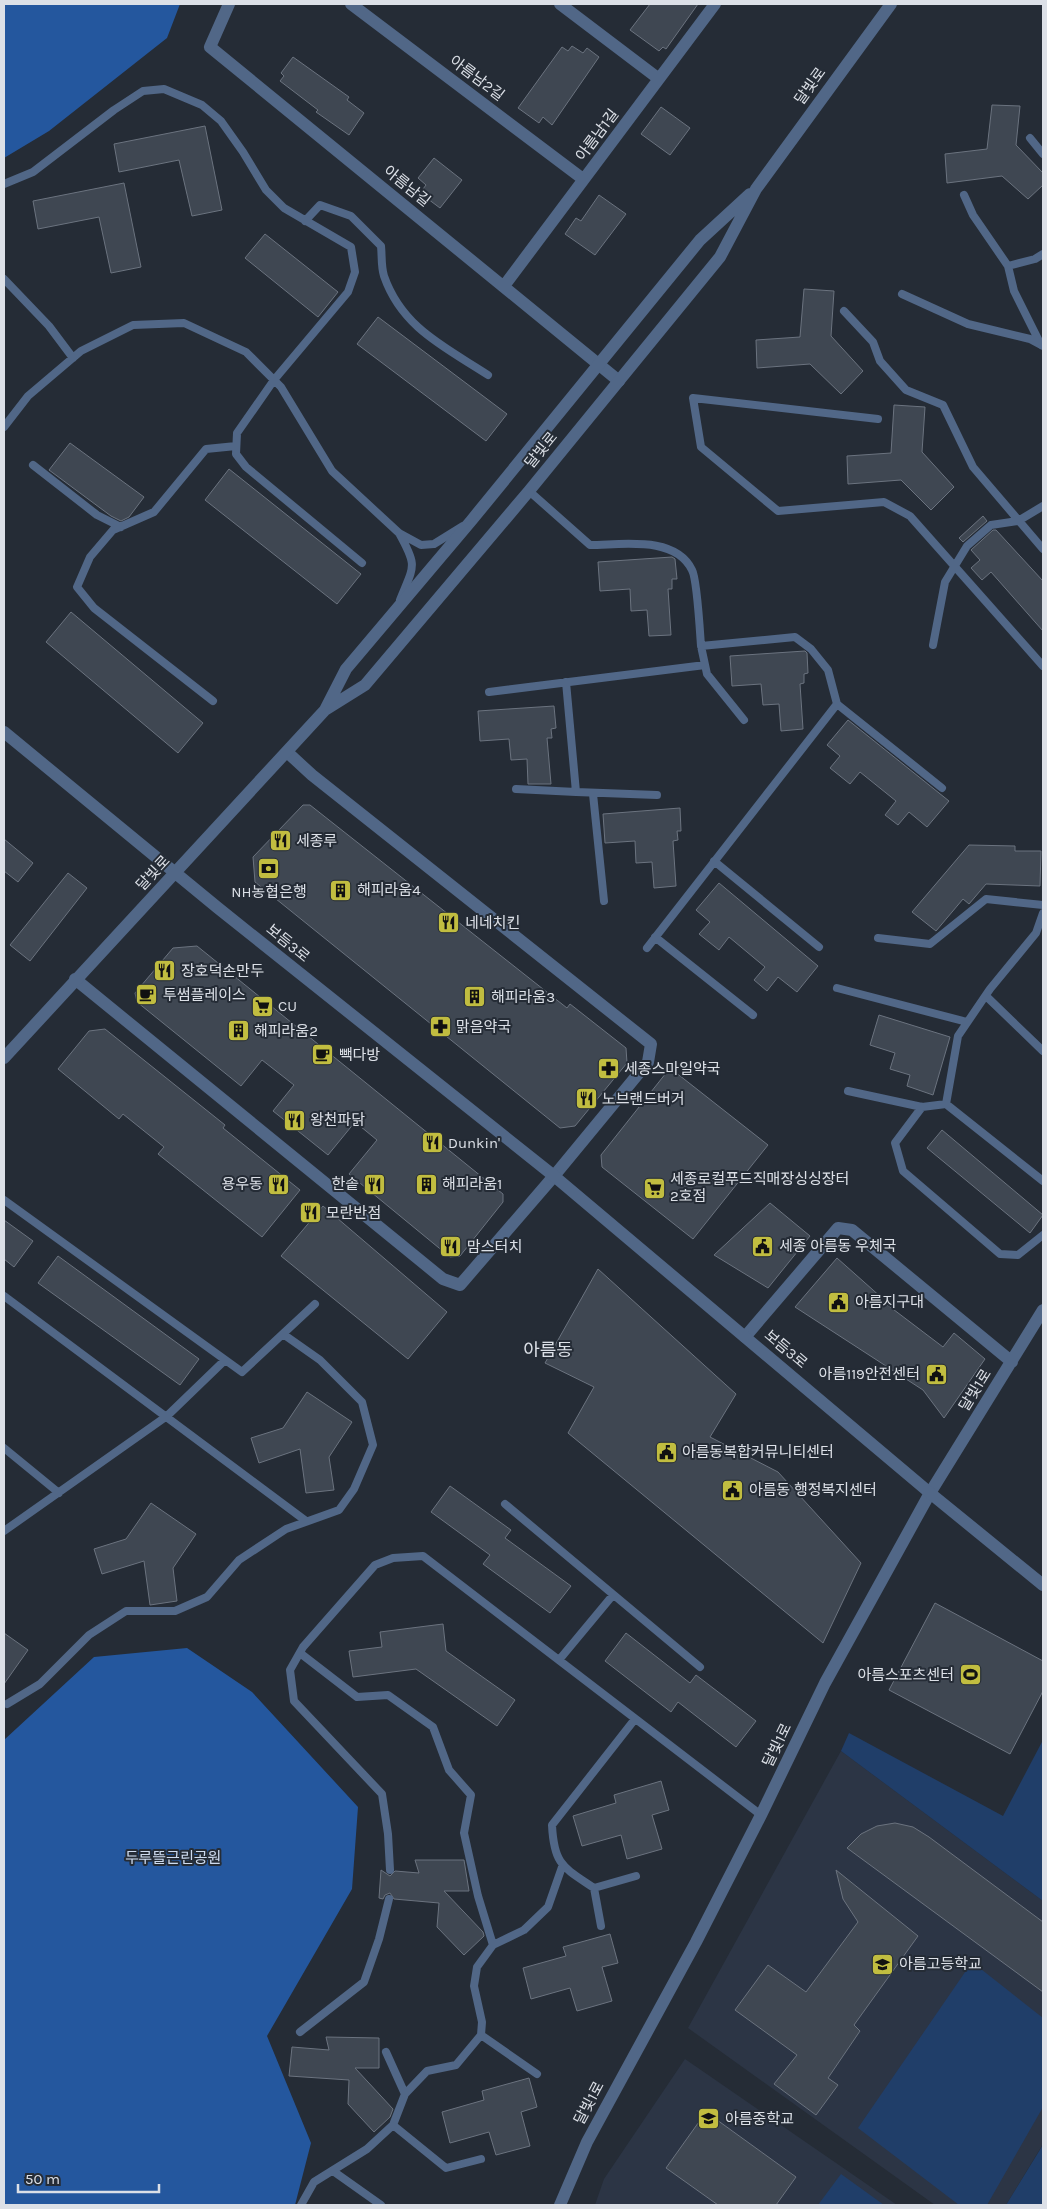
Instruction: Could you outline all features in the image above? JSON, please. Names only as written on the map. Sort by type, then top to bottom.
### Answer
[{"type":"street","name":"아름남길","points":[[229,4],[210,47],[504,286],[618,382]]},
{"type":"street","name":"아름남2길","points":[[351,4],[583,179]]},
{"type":"street","points":[[560,4],[659,79]]},
{"type":"street","name":"아름남1길","points":[[504,286],[716,4]]},
{"type":"street","name":"달빛로","points":[[325,710],[365,685],[529,491],[720,258],[756,188],[891,4]]},
{"type":"street","name":"달빛로","points":[[4,1058],[325,710],[346,669],[471,521],[700,240],[756,188]]},
{"type":"street","name":"보듬3로","points":[[4,732],[554,1176],[930,1493],[1043,1585]]},
{"type":"street","points":[[75,979],[443,1280],[460,1285],[554,1176],[648,1062],[651,1044],[312,775],[287,752]]},
{"type":"street","points":[[745,1337],[838,1228],[852,1230],[1012,1362]]},
{"type":"street","name":"달빛1로","points":[[560,2205],[605,2107],[696,1942],[761,1815],[824,1683],[930,1493],[1043,1310]]},
{"type":"lane","points":[[4,184],[33,172],[114,110],[143,91],[164,90],[202,105],[221,121],[244,152],[266,190],[284,208],[351,247],[355,272],[348,292],[274,380],[237,433],[236,454],[246,467],[362,563]]},
{"type":"lane","points":[[1030,138],[1043,154]]},
{"type":"lane","points":[[964,195],[973,215],[1008,266],[1014,291],[1042,345]]},
{"type":"lane","points":[[305,220],[320,205],[351,216],[381,246],[384,275],[400,308],[416,328],[488,375]]},
{"type":"lane","points":[[1008,266],[1035,259],[1043,254]]},
{"type":"lane","points":[[4,279],[49,326],[73,358]]},
{"type":"lane","points":[[902,294],[968,324],[1030,339],[1042,345]]},
{"type":"lane","points":[[844,311],[873,342],[880,361],[906,390],[943,405],[973,466],[1043,549]]},
{"type":"lane","points":[[4,428],[28,396],[81,351],[133,325],[184,323],[246,352],[281,387],[332,471],[398,533],[421,546],[434,544],[471,521]]},
{"type":"lane","points":[[878,419],[693,398],[701,447],[778,511],[884,502],[910,516],[1043,666]]},
{"type":"lane","points":[[213,701],[94,608],[77,587],[90,557],[113,530],[154,512],[206,449],[236,446]]},
{"type":"lane","points":[[34,465],[97,515],[121,527]]},
{"type":"lane","points":[[529,491],[590,545],[655,545],[679,553],[693,570],[701,646],[707,674],[744,720]]},
{"type":"lane","points":[[933,645],[945,582],[967,546],[991,525],[1018,521],[1043,506]]},
{"type":"lane","points":[[397,609],[412,571],[412,557],[398,533]]},
{"type":"lane","points":[[701,646],[795,637],[811,649],[828,670],[837,704],[942,788]]},
{"type":"lane","points":[[489,692],[705,665]]},
{"type":"lane","points":[[566,682],[576,792]]},
{"type":"lane","points":[[647,948],[837,704]]},
{"type":"lane","points":[[516,789],[593,794],[657,795]]},
{"type":"lane","points":[[593,794],[604,901]]},
{"type":"lane","points":[[714,861],[819,947]]},
{"type":"lane","points":[[878,938],[930,944],[986,899],[1043,905]]},
{"type":"lane","points":[[946,1104],[958,1036],[986,996],[1036,933],[1043,914]]},
{"type":"lane","points":[[655,937],[752,1015]]},
{"type":"lane","points":[[836,988],[967,1022]]},
{"type":"lane","points":[[986,996],[1043,1051]]},
{"type":"lane","points":[[848,1091],[922,1107],[946,1104],[1043,1182]]},
{"type":"lane","points":[[922,1107],[896,1143],[903,1171],[1000,1254],[1018,1255],[1043,1235]]},
{"type":"lane","points":[[4,1200],[242,1372],[315,1304]]},
{"type":"lane","points":[[4,1296],[306,1521]]},
{"type":"lane","points":[[7,1704],[40,1684],[89,1634],[126,1611],[175,1611],[207,1597],[239,1560],[286,1528],[339,1510],[354,1489],[373,1445],[362,1402],[320,1360],[283,1334]]},
{"type":"lane","points":[[4,1531],[167,1416],[225,1360]]},
{"type":"lane","points":[[4,1448],[58,1493]]},
{"type":"lane","points":[[505,1504],[700,1666]]},
{"type":"lane","points":[[390,1870],[388,1834],[382,1794],[294,1701],[290,1670],[300,1653],[375,1565],[393,1558],[423,1556],[761,1815]]},
{"type":"lane","points":[[559,1660],[613,1595]]},
{"type":"lane","points":[[300,1653],[357,1697],[388,1695],[433,1727],[449,1770],[471,1795],[464,1832],[478,1896],[493,1945]]},
{"type":"lane","points":[[601,1926],[594,1888],[562,1866],[553,1848],[552,1825],[635,1719]]},
{"type":"lane","points":[[301,2205],[314,2182],[367,2149],[393,2125],[405,2094],[427,2071],[456,2065],[482,2035],[482,2022],[474,1986],[477,1967],[493,1945],[524,1930],[548,1907],[562,1866]]},
{"type":"lane","points":[[594,1888],[636,1876]]},
{"type":"lane","points":[[300,2032],[364,1982],[379,1940],[389,1899]]},
{"type":"lane","points":[[482,2035],[537,2074]]},
{"type":"lane","points":[[386,2052],[405,2094]]},
{"type":"lane","points":[[393,2125],[446,2168],[481,2159]]},
{"type":"lane","points":[[333,2171],[381,2205]]},
{"type":"shaded area","points":[[849,1733],[1003,1816],[1043,1740],[1043,1901],[841,1751]]},
{"type":"shaded area","name":"아름고등학교","points":[[841,1751],[1043,1901],[1043,2144],[1006,2205],[935,2205],[688,2028]]},
{"type":"shaded area","points":[[972,1962],[1043,2018],[1043,2107],[987,2205],[959,2205],[858,2128]]},
{"type":"shaded area","name":"아름중학교","points":[[685,2059],[897,2205],[595,2205],[604,2179]]},
{"type":"shaded area","points":[[1043,2144],[1043,2205],[1006,2205],[1041,2148]]},
{"type":"shaded area","points":[[841,2174],[884,2205],[818,2205]]},
{"type":"green space","points":[[4,4],[180,4],[167,38],[49,131],[4,158]]},
{"type":"green space","name":"두루뜰근린공원","points":[[187,1648],[252,1692],[358,1807],[352,1889],[267,2036],[311,2143],[295,2205],[4,2205],[4,1740],[94,1657]]},
{"type":"building","points":[[650,4],[698,4],[666,49],[663,47],[659,51],[630,30]]},
{"type":"building","points":[[572,46],[583,53],[587,48],[599,57],[552,125],[543,117],[539,123],[518,108],[562,47],[568,51]]},
{"type":"building","points":[[293,57],[349,97],[347,100],[364,113],[349,135],[316,112],[318,110],[280,81],[284,76],[281,73]]},
{"type":"building","points":[[992,105],[1020,106],[1016,145],[1043,173],[1043,185],[1028,199],[1002,176],[947,183],[945,154],[987,149]]},
{"type":"building","points":[[661,107],[690,128],[670,155],[641,134]]},
{"type":"building","points":[[205,126],[222,210],[192,216],[179,160],[119,172],[114,144]]},
{"type":"building","points":[[434,158],[462,180],[440,208],[420,193],[426,185],[418,178]]},
{"type":"building","points":[[124,183],[141,267],[111,273],[99,217],[38,229],[33,201]]},
{"type":"building","points":[[599,195],[626,214],[595,255],[565,234],[576,218],[581,221]]},
{"type":"building","points":[[265,234],[338,292],[318,317],[245,258]]},
{"type":"building","points":[[804,289],[834,291],[831,336],[863,371],[841,394],[810,364],[757,368],[756,340],[800,337]]},
{"type":"building","points":[[378,317],[507,414],[486,441],[357,344]]},
{"type":"building","points":[[894,405],[925,407],[922,452],[954,487],[931,510],[901,480],[848,484],[847,456],[891,453]]},
{"type":"building","points":[[70,443],[144,497],[129,517],[121,521],[111,516],[49,470]]},
{"type":"building","points":[[229,469],[361,574],[337,604],[205,500]]},
{"type":"building","points":[[983,516],[987,521],[963,542],[959,538]]},
{"type":"building","points":[[993,530],[996,530],[1043,581],[1043,631],[991,572],[982,580],[971,568],[980,560],[971,550]]},
{"type":"building","points":[[672,557],[675,559],[677,579],[672,579],[672,589],[668,589],[671,635],[649,636],[647,610],[631,611],[630,589],[600,591],[598,562]]},
{"type":"building","points":[[71,612],[203,723],[178,753],[46,642]]},
{"type":"building","points":[[805,651],[807,653],[808,673],[804,674],[804,683],[800,684],[803,729],[781,731],[779,704],[763,705],[761,684],[732,686],[730,656]]},
{"type":"building","points":[[554,706],[556,728],[551,729],[552,738],[547,738],[551,784],[528,784],[527,759],[511,760],[509,739],[480,741],[478,711]]},
{"type":"building","points":[[848,720],[949,801],[927,827],[909,812],[898,825],[885,815],[896,801],[860,772],[850,784],[830,768],[840,756],[827,745]]},
{"type":"building","points":[[303,805],[310,805],[567,1008],[570,1004],[626,1048],[627,1063],[575,1126],[560,1128],[255,882],[253,857]]},
{"type":"building","points":[[680,808],[681,831],[677,831],[678,840],[673,841],[676,886],[654,888],[652,862],[636,863],[635,841],[605,843],[603,814]]},
{"type":"building","points":[[4,839],[33,863],[18,882],[4,871]]},
{"type":"building","points":[[969,845],[1015,846],[1015,851],[1041,851],[1040,886],[986,884],[969,904],[963,899],[936,931],[912,912]]},
{"type":"building","points":[[68,873],[87,888],[30,961],[10,945]]},
{"type":"building","points":[[719,883],[818,966],[797,992],[778,977],[767,991],[754,980],[765,967],[729,937],[719,950],[699,934],[710,922],[696,910]]},
{"type":"building","name":"해피라움2","points":[[197,946],[503,1194],[503,1202],[460,1256],[450,1257],[349,1174],[377,1140],[355,1122],[328,1155],[273,1111],[294,1085],[262,1060],[241,1086],[137,1002],[135,993],[173,948]]},
{"type":"building","points":[[879,1015],[950,1037],[933,1095],[907,1086],[910,1075],[890,1069],[895,1053],[870,1045]]},
{"type":"building","points":[[105,1029],[225,1125],[223,1128],[300,1190],[262,1237],[158,1154],[164,1147],[123,1114],[119,1119],[58,1069],[89,1031]]},
{"type":"building","points":[[670,1068],[768,1145],[693,1239],[602,1167],[601,1155]]},
{"type":"building","points":[[942,1130],[1043,1215],[1030,1233],[927,1148]]},
{"type":"building","name":"세종 아름동 우체국","points":[[770,1203],[810,1236],[768,1288],[714,1255]]},
{"type":"building","points":[[323,1206],[447,1312],[408,1359],[281,1256]]},
{"type":"building","points":[[4,1220],[33,1241],[14,1267],[4,1259]]},
{"type":"building","points":[[58,1256],[199,1359],[180,1385],[38,1283]]},
{"type":"building","name":"아름119안전센터","points":[[837,1258],[882,1298],[881,1300],[943,1347],[954,1333],[985,1359],[944,1418],[923,1390],[795,1307]]},
{"type":"building","name":"아름동복합커뮤니티센터","points":[[598,1269],[736,1394],[710,1437],[778,1472],[861,1563],[823,1643],[568,1433],[594,1387],[545,1363]]},
{"type":"building","points":[[307,1392],[352,1422],[329,1457],[334,1490],[306,1493],[300,1449],[259,1463],[251,1438],[283,1428]]},
{"type":"building","points":[[450,1486],[511,1530],[505,1538],[571,1586],[550,1613],[483,1564],[490,1555],[431,1512]]},
{"type":"building","points":[[151,1503],[196,1534],[173,1568],[177,1601],[150,1605],[144,1561],[102,1574],[94,1549],[126,1539]]},
{"type":"building","name":"아름스포츠센터","points":[[935,1603],[1043,1661],[1043,1691],[1010,1754],[889,1690]]},
{"type":"building","points":[[443,1624],[446,1651],[515,1700],[497,1726],[416,1669],[353,1677],[349,1651],[382,1647],[380,1632]]},
{"type":"building","points":[[4,1633],[28,1650],[4,1684]]},
{"type":"building","points":[[626,1633],[690,1683],[696,1675],[756,1721],[736,1747],[678,1702],[671,1712],[605,1661]]},
{"type":"building","points":[[661,1781],[669,1810],[652,1815],[662,1849],[627,1859],[621,1835],[582,1846],[573,1816],[616,1803],[614,1795]]},
{"type":"building","points":[[895,1823],[913,1827],[929,1837],[1043,1922],[1043,1992],[847,1848],[861,1834],[877,1826]]},
{"type":"building","points":[[415,1860],[464,1860],[469,1891],[444,1891],[483,1932],[484,1936],[464,1955],[437,1927],[439,1903],[394,1899],[390,1893],[385,1895],[383,1899],[379,1898],[381,1870],[390,1876],[395,1871],[419,1873]]},
{"type":"building","points":[[836,1870],[918,1936],[854,2025],[860,2031],[828,2078],[838,2085],[816,2115],[774,2084],[797,2055],[735,2010],[768,1965],[806,1992],[858,1922],[843,1899]]},
{"type":"building","points":[[610,1934],[618,1963],[602,1967],[612,2001],[577,2011],[570,1988],[531,1999],[523,1968],[566,1956],[563,1947]]},
{"type":"building","points":[[326,2037],[379,2038],[379,2068],[355,2068],[393,2109],[390,2117],[374,2132],[348,2104],[349,2080],[289,2076],[292,2047],[329,2050]]},
{"type":"building","points":[[529,2078],[537,2107],[521,2112],[530,2146],[496,2155],[489,2132],[450,2143],[442,2112],[484,2100],[482,2091]]},
{"type":"building","points":[[706,2112],[796,2177],[776,2205],[718,2205],[666,2168]]},
{"type":"place","name":"세종루","points":[[280,841]]},
{"type":"place","name":"NH농협은행","points":[[269,869]]},
{"type":"place","name":"해피라움4","points":[[341,890]]},
{"type":"place","name":"네네치킨","points":[[449,923]]},
{"type":"place","name":"장호덕손만두","points":[[165,971]]},
{"type":"place","name":"투썸플레이스","points":[[147,995]]},
{"type":"place","name":"해피라움3","points":[[475,997]]},
{"type":"place","name":"CU","points":[[262,1006]]},
{"type":"place","name":"맑음약국","points":[[440,1027]]},
{"type":"place","name":"해피라움2","points":[[238,1031]]},
{"type":"place","name":"빽다방","points":[[323,1055]]},
{"type":"place","name":"세종스마일약국","points":[[608,1069]]},
{"type":"place","name":"노브랜드버거","points":[[586,1099]]},
{"type":"place","name":"왕천파닭","points":[[294,1120]]},
{"type":"place","name":"Dunkin'","points":[[432,1143]]},
{"type":"place","name":"용우동","points":[[279,1184]]},
{"type":"place","name":"한솥","points":[[375,1184]]},
{"type":"place","name":"해피라움1","points":[[426,1184]]},
{"type":"place","name":"세종로컬푸드직매장싱싱장터 2호점","points":[[654,1188]]},
{"type":"place","name":"모란반점","points":[[310,1213]]},
{"type":"place","name":"세종 아름동 우체국","points":[[763,1246]]},
{"type":"place","name":"맘스터치","points":[[451,1247]]},
{"type":"place","name":"아름지구대","points":[[839,1302]]},
{"type":"place","name":"아름119안전센터","points":[[936,1374]]},
{"type":"place","name":"아름동복합커뮤니티센터","points":[[666,1452]]},
{"type":"place","name":"아름동 행정복지센터","points":[[733,1490]]},
{"type":"place","name":"아름스포츠센터","points":[[970,1675]]},
{"type":"place","name":"아름고등학교","points":[[883,1964]]},
{"type":"place","name":"아름중학교","points":[[709,2119]]},
{"type":"district","name":"아름동","points":[[548,1350]]}]
